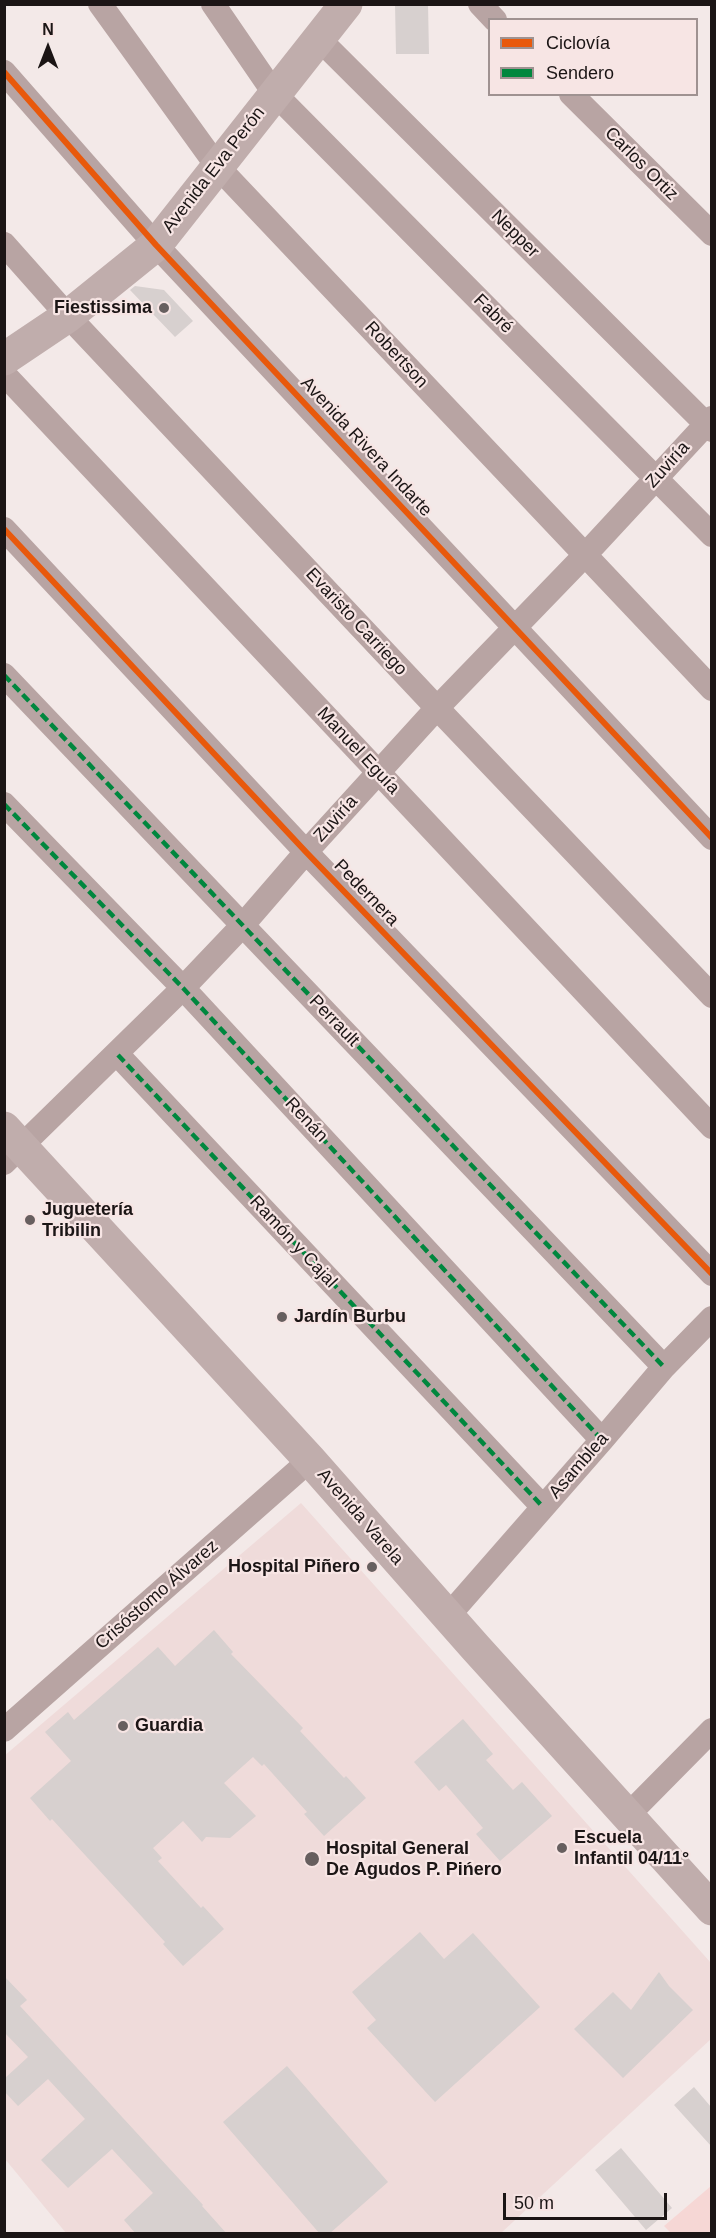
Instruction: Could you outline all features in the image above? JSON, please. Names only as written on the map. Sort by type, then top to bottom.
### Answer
[{"type":"main road","name":"Avenida Eva Perón","points":[[4,359],[68,316],[156,245],[346,4]]},
{"type":"main road","name":"Avenida Varela","points":[[10,1146],[310,1460],[711,1909]]},
{"type":"street","name":"Robertson","points":[[100,4],[217,166],[711,689]]},
{"type":"street","name":"Fabré","points":[[213,4],[274,93],[711,535]]},
{"type":"street","points":[[480,4],[493,18]]},
{"type":"street","name":"Nepper","points":[[319,39],[710,424]]},
{"type":"street","name":"Avenida Rivera Indarte","points":[[4,72],[156,245],[711,838]]},
{"type":"street","name":"Carlos Ortiz","points":[[573,96],[711,234]]},
{"type":"street","name":"Evaristo Carriego","points":[[4,244],[68,316],[711,996]]},
{"type":"street","name":"Manuel Eguía","points":[[4,374],[711,1127]]},
{"type":"street","name":"Zuviría","points":[[10,1146],[117,1055],[183,988],[243,926],[306,852],[437,708],[710,424]]},
{"type":"street","name":"Pedernera","points":[[4,529],[306,852],[711,1274]]},
{"type":"street","name":"Perrault","points":[[4,675],[664,1367]]},
{"type":"street","name":"Renán","points":[[4,804],[183,988],[602,1440]]},
{"type":"street","name":"Ramón y Cajal","points":[[117,1055],[543,1507]]},
{"type":"street","name":"Asamblea","points":[[448,1616],[664,1367],[711,1318]]},
{"type":"street","name":"Crisóstomo Álvarez","points":[[8,1720],[310,1460]]},
{"type":"street","points":[[627,1816],[711,1731]]},
{"type":"shaded area","name":"Hospital General De Agudos P. Pińero","points":[[301,1503],[711,1963],[711,2039],[501,2233],[66,2233],[5,2159],[4,1756]]},
{"type":"shaded area","points":[[711,2186],[711,2233],[671,2233],[664,2226]]},
{"type":"building","points":[[395,4],[428,4],[429,54],[396,54]]},
{"type":"building","name":"Fiestissima","points":[[135,286],[164,290],[193,321],[175,337],[130,290]]},
{"type":"building","points":[[214,1630],[233,1652],[231,1654],[303,1728],[300,1731],[366,1798],[324,1836],[304,1814],[307,1812],[264,1764],[262,1766],[253,1757],[224,1783],[256,1816],[230,1838],[206,1837],[202,1842],[183,1821],[153,1848],[162,1858],[158,1861],[201,1908],[203,1906],[224,1929],[183,1966],[163,1944],[165,1942],[30,1798],[71,1761],[45,1732],[68,1712],[74,1720],[158,1647],[175,1666]]},
{"type":"building","points":[[463,1719],[493,1754],[486,1760],[513,1790],[522,1782],[552,1816],[500,1861],[476,1834],[483,1828],[446,1785],[439,1791],[414,1762]]},
{"type":"building","points":[[420,1932],[444,1959],[473,1933],[540,2007],[435,2102],[367,2028],[376,2020],[352,1992]]},
{"type":"building","points":[[659,1972],[669,1986],[693,2010],[623,2078],[574,2029],[613,1992],[631,2010]]},
{"type":"building","points":[[4,1976],[27,2000],[20,2006],[227,2234],[136,2234],[124,2220],[153,2193],[112,2149],[68,2188],[41,2160],[85,2119],[48,2079],[18,2106],[4,2091],[4,2079],[28,2057],[4,2032]]},
{"type":"building","points":[[287,2066],[388,2182],[329,2234],[320,2234],[223,2122]]},
{"type":"building","points":[[694,2087],[711,2107],[711,2146],[674,2105]]},
{"type":"building","points":[[621,2148],[672,2208],[646,2230],[595,2170]]},
{"type":"marked path","points":[[4,675],[664,1367]]},
{"type":"marked path","points":[[4,804],[183,988],[602,1440]]},
{"type":"marked path","points":[[118,1055],[543,1507]]},
{"type":"cycle path","points":[[4,72],[156,245],[712,838]]},
{"type":"cycle path","points":[[4,529],[306,852],[712,1274]]},
{"type":"place","name":"Fiestissima","points":[[164,308]]},
{"type":"place","name":"Juguetería Tribilin","points":[[30,1220]]},
{"type":"place","name":"Jardín Burbu","points":[[282,1317]]},
{"type":"place","name":"Hospital Piñero","points":[[372,1567]]},
{"type":"place","name":"Guardia","points":[[123,1726]]},
{"type":"place","name":"Escuela Infantil 04/11°","points":[[562,1848]]},
{"type":"place","name":"Hospital General De Agudos P. Pińero","points":[[312,1859]]}]
